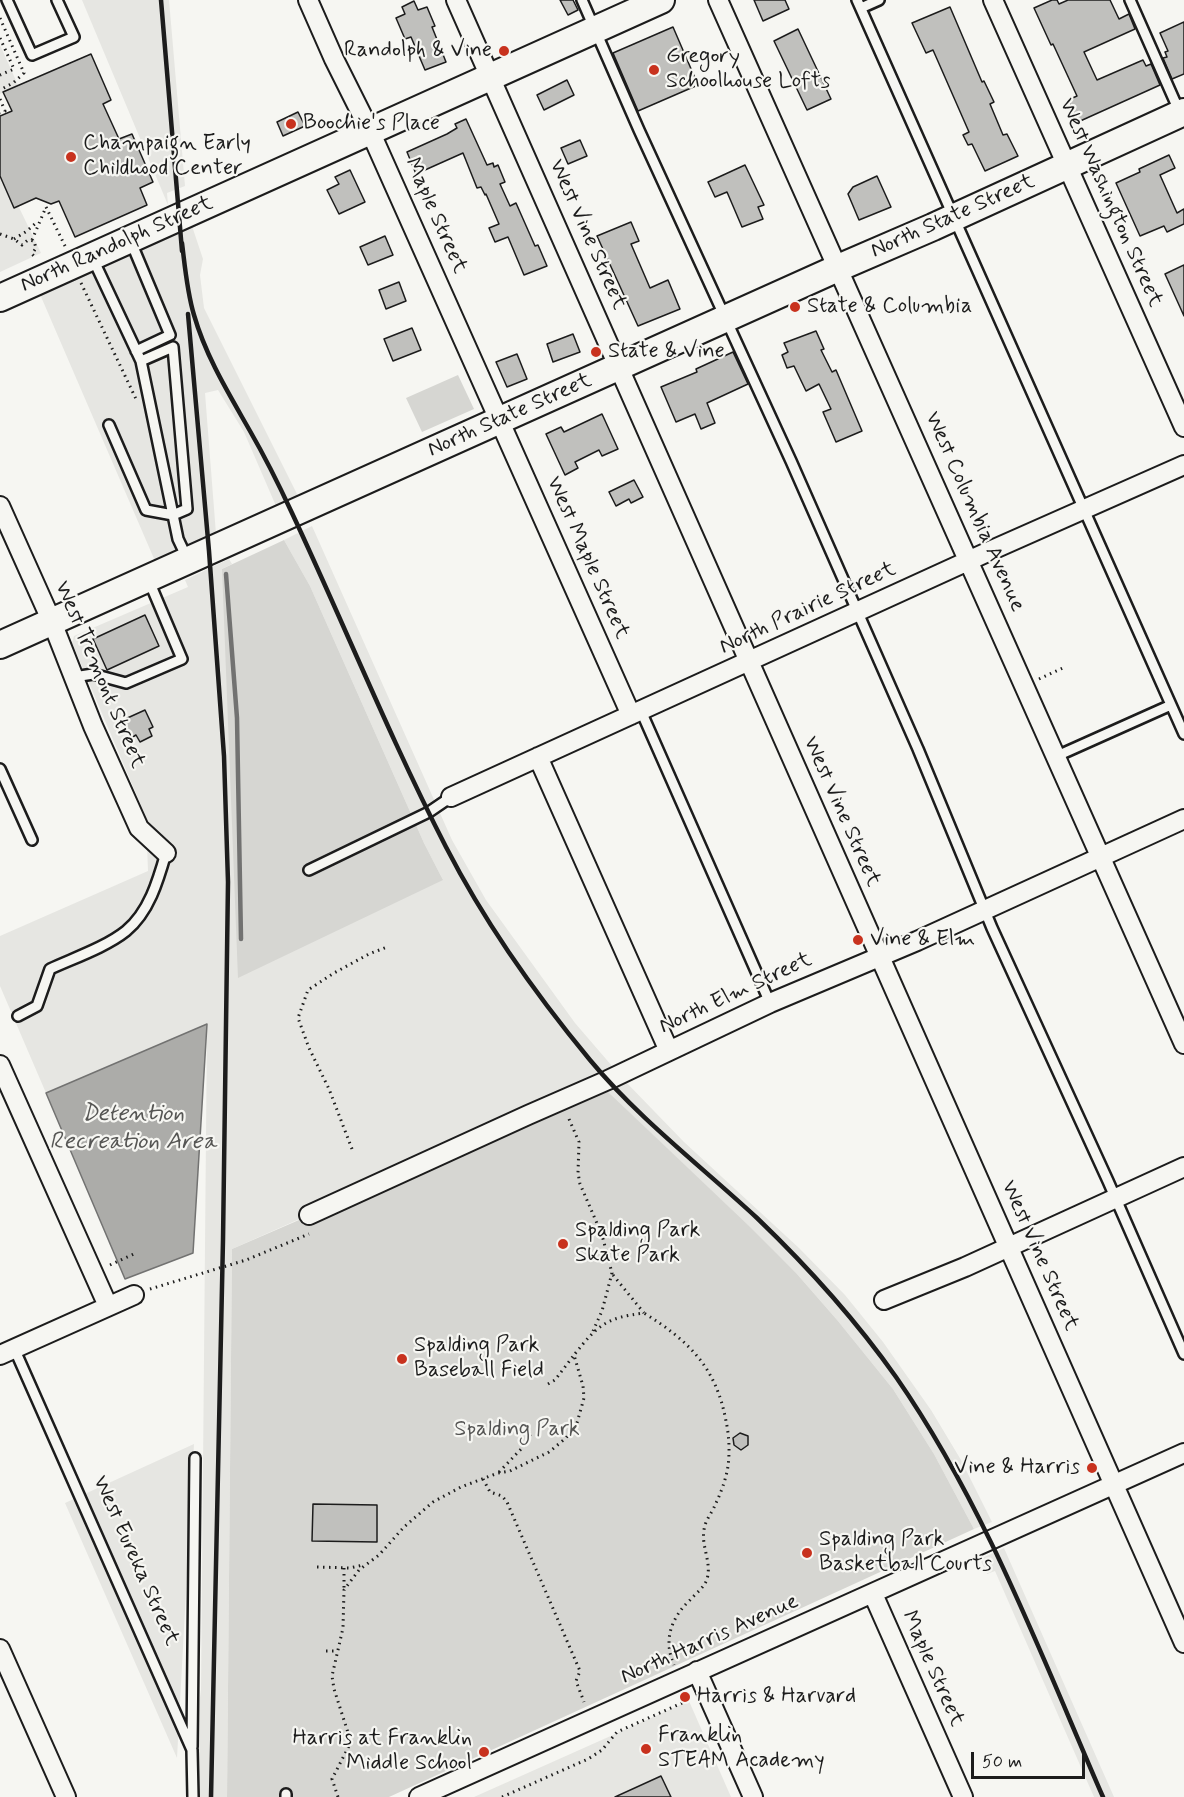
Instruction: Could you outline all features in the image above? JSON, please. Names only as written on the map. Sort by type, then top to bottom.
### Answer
[{"type":"main road","name":"North Randolph Street","points":[[0,298],[661,0]]},
{"type":"main road","name":"North State Street","points":[[0,645],[954,218],[1066,165],[1183,116]]},
{"type":"street","name":"Maple Street","points":[[308,0],[370,131],[500,420]]},
{"type":"street","name":"West Vine Street","points":[[456,0],[1184,1643]]},
{"type":"street","name":"West Columbia Avenue","points":[[718,0],[1184,1044]]},
{"type":"street","name":"West Washington Street","points":[[994,1],[1184,427]]},
{"type":"street","name":"West Maple Street","points":[[500,420],[636,713]]},
{"type":"street","name":"North Prairie Street","points":[[451,796],[1184,465]]},
{"type":"street","name":"West Tremont Street","points":[[0,506],[52,622],[93,726],[139,828],[166,853]]},
{"type":"street","points":[[538,757],[669,1051]]},
{"type":"street","name":"North Elm Street","points":[[309,1215],[608,1080],[770,1002],[918,941],[1184,819]]},
{"type":"street","points":[[0,1065],[108,1306]]},
{"type":"street","points":[[884,1300],[991,1255],[1184,1167]]},
{"type":"street","points":[[7,1352],[140,1292]]},
{"type":"street","name":"North Harris Avenue","points":[[419,1797],[1184,1453]]},
{"type":"street","name":"Maple Street","points":[[873,1593],[963,1797]]},
{"type":"street","points":[[0,1649],[66,1797]]},
{"type":"street","points":[[697,1671],[753,1797]]},
{"type":"lane","points":[[7,0],[32,55],[74,37],[57,0]]},
{"type":"lane","points":[[582,0],[792,461],[918,749],[984,910],[1116,1198],[1184,1354]]},
{"type":"lane","points":[[879,0],[859,4],[1184,734]]},
{"type":"lane","points":[[1130,0],[1183,116]]},
{"type":"lane","points":[[130,239],[170,335],[136,351]]},
{"type":"lane","points":[[92,256],[141,362],[178,539],[188,560]]},
{"type":"lane","points":[[109,425],[146,510],[173,515],[187,508],[173,347],[141,362]]},
{"type":"lane","points":[[74,676],[93,674],[126,683],[182,659],[148,579]]},
{"type":"lane","points":[[1057,756],[1171,705]]},
{"type":"lane","points":[[636,713],[770,1002]]},
{"type":"lane","points":[[0,769],[32,840]]},
{"type":"lane","points":[[309,870],[429,812],[451,796]]},
{"type":"lane","points":[[18,1016],[37,1006],[50,969],[126,931],[146,908],[159,878],[166,853]]},
{"type":"lane","name":"West Eureka Street","points":[[7,1352],[192,1750],[193,1797]]},
{"type":"lane","points":[[192,1750],[195,1458]]},
{"type":"path","points":[[0,18],[24,73],[13,83],[0,88]]},
{"type":"path","points":[[0,38],[14,69],[0,75]]},
{"type":"path","points":[[0,51],[5,49]]},
{"type":"path","points":[[0,99],[5,111],[0,113]]},
{"type":"path","points":[[32,240],[46,207],[64,246]]},
{"type":"path","points":[[14,239],[27,231],[40,218]]},
{"type":"path","points":[[0,234],[22,245],[32,240]]},
{"type":"path","points":[[32,240],[36,248],[32,254],[36,258]]},
{"type":"path","points":[[81,283],[136,400]]},
{"type":"path","points":[[1025,685],[1065,667]]},
{"type":"path","points":[[352,1149],[298,1018],[308,990],[343,968],[387,947]]},
{"type":"path","points":[[568,1119],[579,1142],[580,1184],[602,1235],[612,1274],[644,1313],[677,1335],[705,1364],[722,1400],[728,1441],[728,1466],[723,1486],[703,1531],[708,1577],[702,1588],[680,1609],[668,1636],[668,1650],[675,1668]]},
{"type":"path","points":[[140,1292],[246,1260],[309,1234]]},
{"type":"path","points":[[110,1265],[136,1253]]},
{"type":"path","points":[[548,1384],[555,1380],[592,1332],[602,1311],[612,1274]]},
{"type":"path","points":[[592,1332],[609,1319],[644,1313]]},
{"type":"path","points":[[344,1590],[365,1565],[379,1555],[410,1520],[433,1502],[461,1487],[510,1470],[549,1452],[573,1431],[582,1411],[584,1398],[581,1374],[574,1355]]},
{"type":"path","points":[[498,1473],[525,1445],[532,1431]]},
{"type":"path","points":[[728,1441],[733,1441]]},
{"type":"path","points":[[483,1479],[490,1492],[502,1496],[507,1502],[580,1671],[576,1681],[584,1702]]},
{"type":"path","points":[[317,1568],[365,1565]]},
{"type":"path","points":[[338,1797],[332,1779],[351,1742],[332,1683],[332,1669],[342,1629],[344,1568]]},
{"type":"path","points":[[326,1651],[337,1651]]},
{"type":"path","points":[[502,1797],[588,1759],[602,1750],[617,1732],[695,1697]]},
{"type":"shaded area","points":[[82,0],[169,0],[185,186],[167,193],[168,205]]},
{"type":"shaded area","points":[[0,45],[18,85],[0,94]]},
{"type":"shaded area","points":[[0,168],[41,253],[0,272]]},
{"type":"shaded area","points":[[192,226],[203,259],[200,275],[204,308],[298,496],[276,506],[244,432],[218,390],[205,393],[216,534],[155,561],[39,292]]},
{"type":"shaded area","points":[[312,526],[452,840],[486,900],[575,1023],[612,1066],[401,1174],[232,1249],[227,1797],[193,1797],[196,1727],[201,1690],[207,1024],[46,1093],[0,986],[0,936],[148,871],[146,817],[72,643],[74,636],[188,587],[185,580],[229,559],[232,564],[222,569],[443,880],[424,843],[310,586],[284,540]]},
{"type":"shaded area","points":[[623,1079],[684,1142],[799,1248],[845,1295],[883,1342],[931,1410],[961,1460],[992,1522],[974,1529],[934,1454],[893,1389],[797,1274],[604,1088]]},
{"type":"shaded area","points":[[194,1444],[177,1758],[65,1503]]},
{"type":"shaded area","points":[[1004,1548],[1114,1797],[1094,1797],[995,1571],[987,1574],[980,1559]]},
{"type":"shaded area","name":"Franklin STEAM Academy","points":[[689,1701],[731,1797],[474,1797]]},
{"type":"green space","points":[[458,375],[474,409],[422,432],[406,398]]},
{"type":"green space","points":[[284,540],[310,586],[424,843],[443,880],[238,978],[222,569]]},
{"type":"green space","name":"Spalding Park","points":[[604,1088],[750,1227],[797,1274],[838,1321],[893,1389],[934,1454],[974,1529],[389,1797],[227,1797],[232,1249]]},
{"type":"water","name":"Detention Recreation Area","points":[[207,1024],[193,1253],[125,1279],[46,1093]]},
{"type":"building","points":[[560,0],[573,0],[578,10],[568,15]]},
{"type":"building","points":[[754,0],[785,0],[789,9],[763,21]]},
{"type":"building","points":[[1057,0],[1059,4],[1068,0],[1110,0],[1119,19],[1129,14],[1135,29],[1084,52],[1097,80],[1143,60],[1146,66],[1151,64],[1160,85],[1078,122],[1068,100],[1077,96],[1034,8]]},
{"type":"building","points":[[414,1],[418,10],[427,7],[435,26],[432,27],[446,62],[425,70],[411,37],[405,39],[396,18],[405,14],[402,7]]},
{"type":"building","points":[[950,7],[982,82],[984,81],[994,102],[990,104],[1003,135],[1007,134],[1018,156],[985,171],[972,144],[968,145],[963,135],[969,132],[933,50],[926,53],[912,23]]},
{"type":"building","points":[[1184,22],[1184,74],[1172,79],[1163,58],[1167,57],[1165,52],[1168,51],[1160,33]]},
{"type":"building","name":"Gregory Schoolhouse Lofts","points":[[673,27],[698,85],[638,111],[613,53]]},
{"type":"building","points":[[798,29],[831,99],[807,110],[774,41]]},
{"type":"building","name":"Champaign Early Childhood Center","points":[[91,54],[111,100],[103,104],[119,139],[132,134],[153,182],[140,188],[147,205],[75,237],[59,201],[51,204],[36,198],[14,208],[0,176],[0,116],[12,111],[3,92]]},
{"type":"building","points":[[567,80],[574,95],[544,110],[537,95]]},
{"type":"building","name":"Boochie's Place","points":[[298,112],[305,126],[283,136],[277,122]]},
{"type":"building","points":[[466,119],[487,165],[493,163],[494,167],[498,165],[505,182],[500,184],[510,206],[516,203],[535,246],[538,245],[547,266],[524,275],[508,237],[495,242],[489,228],[499,224],[486,194],[481,187],[477,188],[463,153],[416,174],[407,152],[447,134],[457,128],[455,124]]},
{"type":"building","points":[[580,140],[587,156],[568,164],[561,148]]},
{"type":"building","points":[[1169,155],[1175,168],[1160,175],[1177,213],[1184,209],[1184,224],[1167,232],[1164,226],[1140,236],[1116,183]]},
{"type":"building","points":[[745,165],[764,205],[758,207],[763,219],[742,227],[727,192],[715,197],[708,182]]},
{"type":"building","points":[[350,170],[365,202],[339,214],[327,190],[339,184],[335,177]]},
{"type":"building","points":[[877,176],[891,207],[859,220],[848,194],[853,187]]},
{"type":"building","points":[[631,222],[639,241],[631,244],[650,288],[668,280],[680,309],[638,326],[597,236]]},
{"type":"building","points":[[385,236],[393,255],[368,265],[360,247]]},
{"type":"building","points":[[1184,265],[1184,316],[1165,274]]},
{"type":"building","points":[[399,282],[406,301],[386,309],[379,290]]},
{"type":"building","points":[[412,328],[421,350],[393,361],[384,339]]},
{"type":"building","points":[[816,331],[824,349],[821,350],[832,372],[836,370],[862,431],[836,442],[823,412],[831,409],[819,384],[806,391],[794,366],[787,368],[782,355],[788,352],[784,343]]},
{"type":"building","points":[[573,334],[580,352],[553,362],[547,344]]},
{"type":"building","points":[[733,352],[748,384],[707,403],[715,423],[701,429],[695,414],[676,422],[661,387],[697,372],[696,369]]},
{"type":"building","points":[[517,354],[527,379],[507,387],[496,362]]},
{"type":"building","points":[[602,414],[618,449],[602,456],[599,450],[575,462],[578,468],[565,475],[546,434],[561,427],[564,432]]},
{"type":"building","points":[[634,480],[643,497],[631,503],[629,499],[616,506],[609,492]]},
{"type":"building","points":[[145,615],[159,646],[107,670],[93,639]]},
{"type":"building","points":[[145,710],[153,727],[149,729],[152,736],[140,742],[136,735],[131,738],[123,720]]},
{"type":"building","points":[[740,1433],[748,1436],[748,1445],[741,1450],[734,1445],[733,1438]]},
{"type":"building","points":[[313,1504],[377,1505],[377,1542],[312,1541]]},
{"type":"building","points":[[661,1776],[671,1797],[615,1797]]},
{"type":"waterway","points":[[226,574],[237,718],[241,939]]},
{"type":"railway","points":[[161,0],[182,251]]},
{"type":"railway","points":[[182,243],[192,306],[211,360],[282,492],[406,764],[446,847],[477,902],[531,984],[570,1036],[609,1082],[794,1255],[847,1314],[896,1377],[928,1426],[984,1529],[1034,1635],[1103,1797]]},
{"type":"railway","points":[[188,314],[224,756],[228,882],[211,1797]]},
{"type":"place","name":"Randolph & Vine","points":[[504,51]]},
{"type":"place","name":"Gregory Schoolhouse Lofts","points":[[654,70]]},
{"type":"place","name":"Boochie's Place","points":[[291,124]]},
{"type":"place","name":"Champaign Early Childhood Center","points":[[71,157]]},
{"type":"place","name":"State & Columbia","points":[[795,307]]},
{"type":"place","name":"State & Vine","points":[[596,352]]},
{"type":"place","name":"Vine & Elm","points":[[858,940]]},
{"type":"place","name":"Spalding Park Skate Park","points":[[563,1244]]},
{"type":"place","name":"Spalding Park Baseball Field","points":[[402,1359]]},
{"type":"place","name":"Vine & Harris","points":[[1092,1468]]},
{"type":"place","name":"Spalding Park Basketball Courts","points":[[807,1553]]},
{"type":"place","name":"Harris & Harvard","points":[[685,1697]]},
{"type":"place","name":"Franklin STEAM Academy","points":[[646,1749]]},
{"type":"place","name":"Harris at Franklin Middle School","points":[[484,1752]]}]
